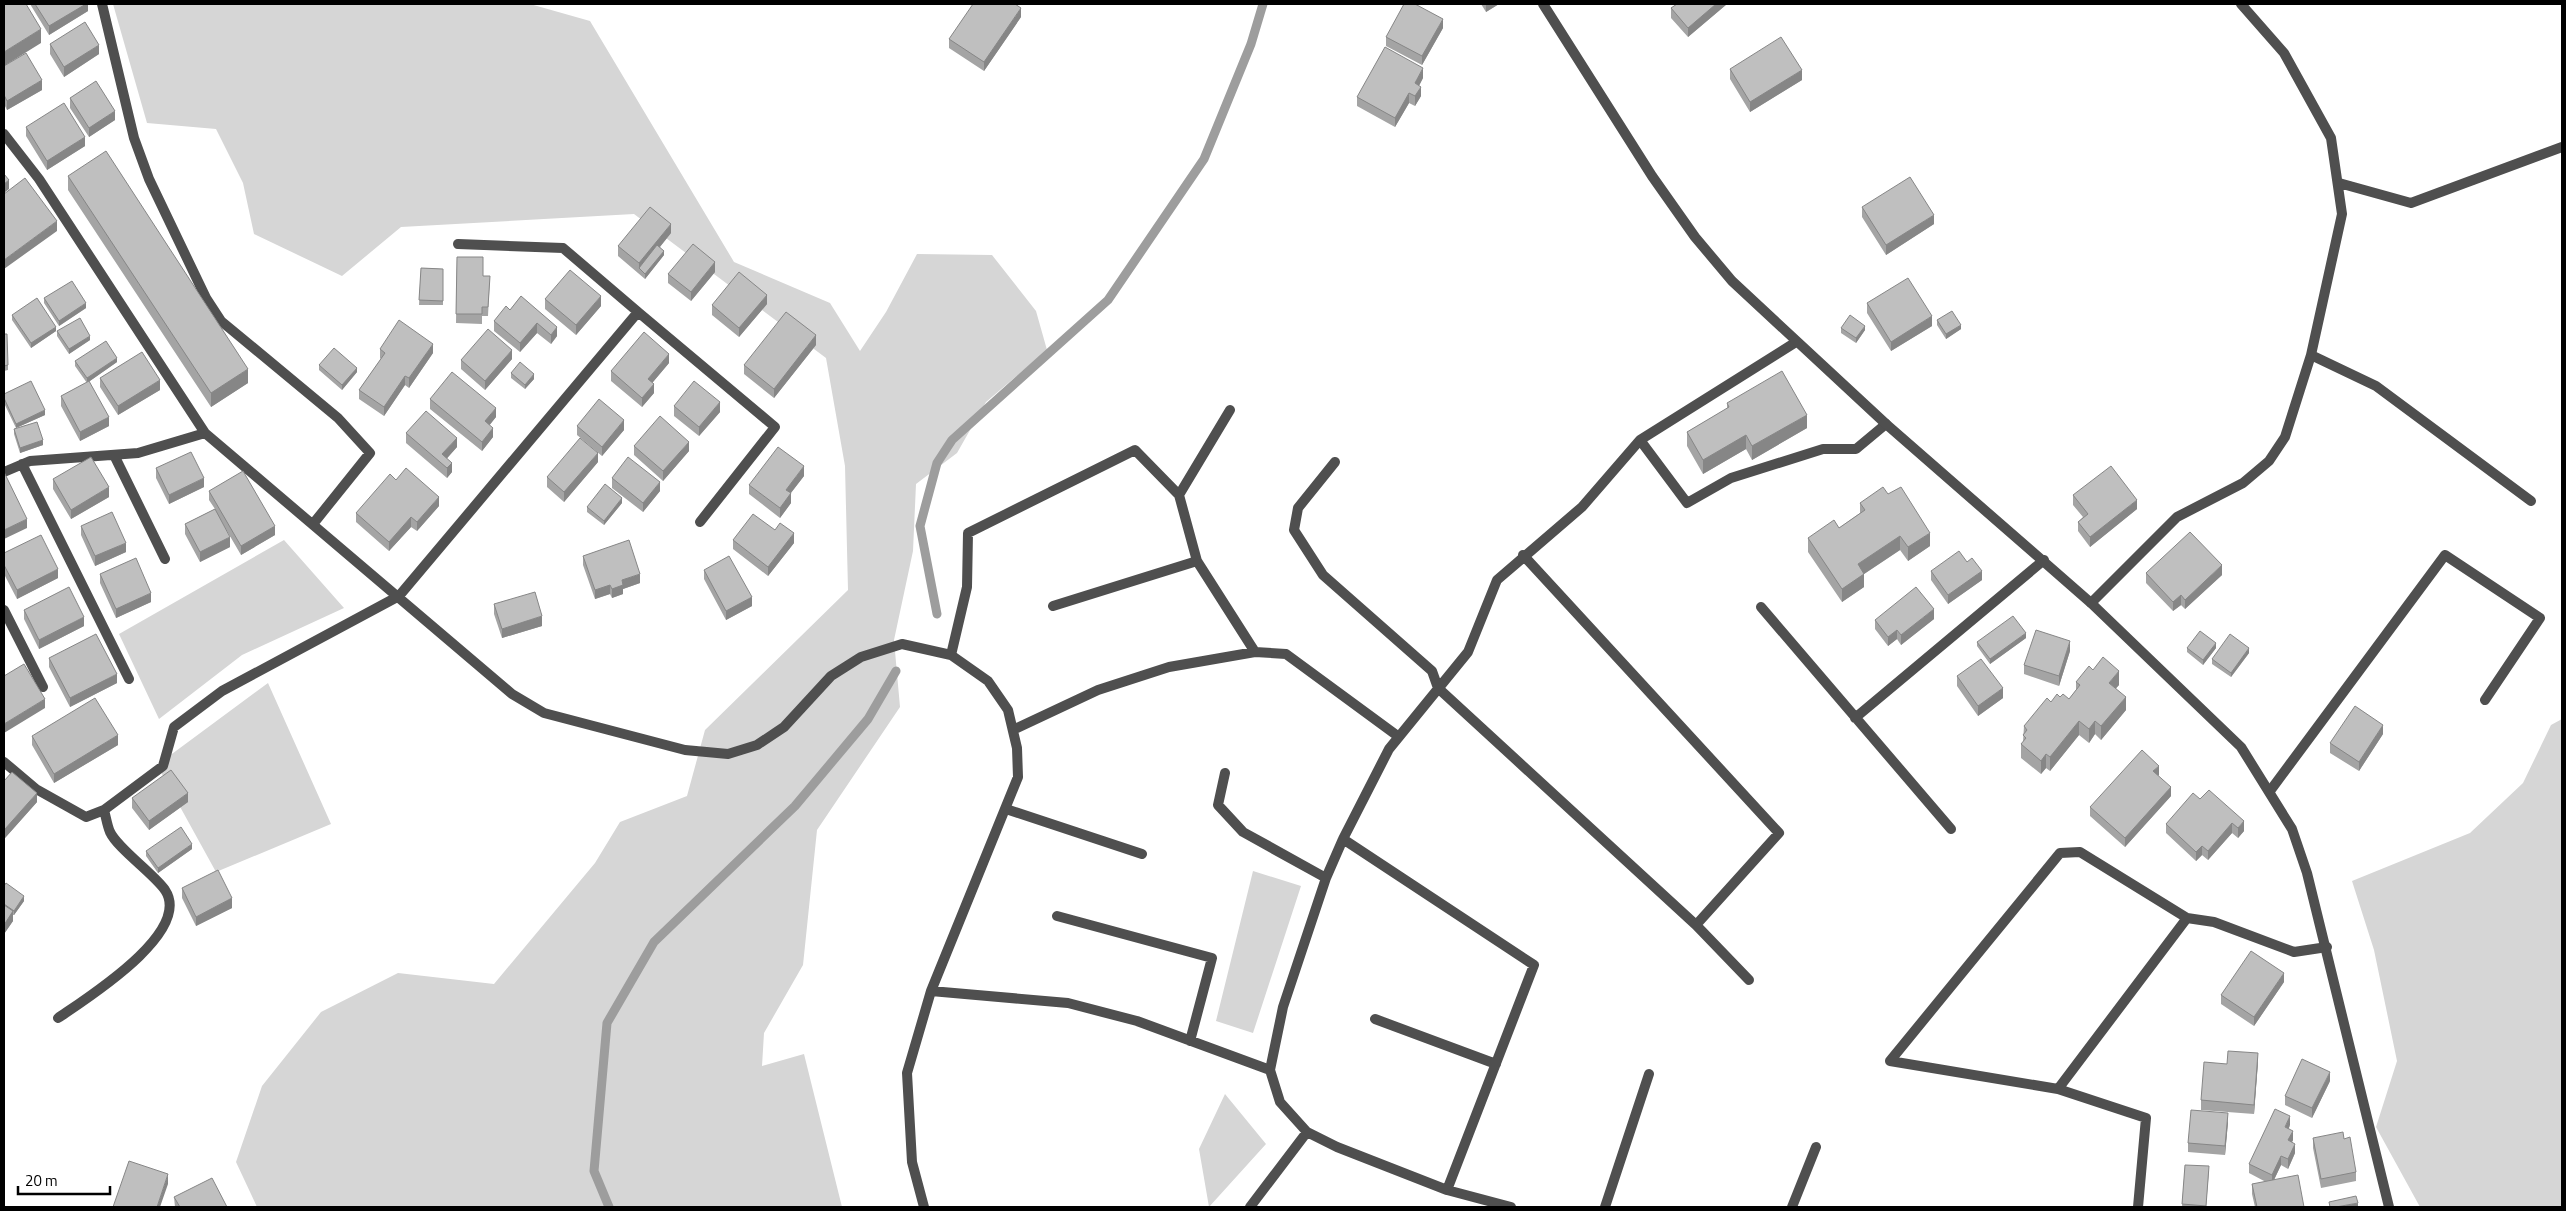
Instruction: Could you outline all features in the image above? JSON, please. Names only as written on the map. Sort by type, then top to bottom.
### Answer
[{"type":"street","points":[[102,4],[134,138],[149,179],[206,298],[221,321],[338,418],[370,452],[313,524]]},
{"type":"street","points":[[1543,4],[1652,176],[1695,237],[1732,281],[1886,424],[2091,603],[2241,747],[2270,791],[2292,830],[2307,872],[2327,947],[2389,1207]]},
{"type":"street","points":[[2091,603],[2177,517],[2243,483],[2269,461],[2285,436],[2311,355],[2342,214],[2331,138],[2284,53],[2241,4]]},
{"type":"street","points":[[4,134],[39,178],[205,433],[512,694],[544,713],[685,750],[728,754],[757,745],[784,727],[831,676],[861,657],[902,644],[951,655],[988,681],[1008,710],[1017,748],[1018,777],[1006,810],[930,990],[907,1073],[912,1162],[924,1207]]},
{"type":"street","points":[[2339,183],[2411,203],[2562,147]]},
{"type":"street","points":[[458,244],[563,248],[775,427],[700,522]]},
{"type":"street","points":[[4,762],[36,789],[86,817],[104,810],[163,766],[174,727],[222,691],[399,596],[638,312]]},
{"type":"street","points":[[1509,1207],[1447,1190],[1337,1147],[1308,1132],[1280,1102],[1270,1070],[1283,1007],[1326,878],[1343,839],[1389,749],[1468,652],[1497,580],[1523,555],[1582,507],[1640,440],[1796,342]]},
{"type":"street","points":[[2311,355],[2376,386],[2531,501]]},
{"type":"street","points":[[1179,495],[1230,410]]},
{"type":"street","points":[[1640,440],[1687,503],[1740,476],[1823,449],[1856,449],[1886,424]]},
{"type":"street","points":[[4,472],[22,464],[50,458],[138,454],[205,433]]},
{"type":"street","points":[[951,655],[967,587],[968,533],[1135,450],[1179,495],[1197,561],[1255,652]]},
{"type":"street","points":[[114,455],[165,559]]},
{"type":"street","points":[[1335,462],[1298,508],[1294,530],[1324,575],[1432,671],[1438,688],[1696,925],[1749,980]]},
{"type":"street","points":[[22,464],[129,680]]},
{"type":"street","points":[[1523,555],[1779,832],[1696,925]]},
{"type":"street","points":[[2270,791],[2445,555],[2540,618],[2485,700]]},
{"type":"street","points":[[1855,718],[2044,560]]},
{"type":"street","points":[[1053,606],[1197,561]]},
{"type":"street","points":[[1761,607],[1951,829]]},
{"type":"street","points":[[4,610],[43,687]]},
{"type":"street","points":[[1013,730],[1098,690],[1169,667],[1255,652],[1286,654],[1399,737]]},
{"type":"street","points":[[1225,773],[1218,805],[1243,832],[1326,878]]},
{"type":"street","points":[[58,1018],[144,953],[166,925],[171,909],[166,891],[111,833],[104,810]]},
{"type":"street","points":[[1006,810],[1142,854]]},
{"type":"street","points":[[1343,839],[1534,964],[1447,1190]]},
{"type":"street","points":[[2138,1207],[2146,1118],[2058,1089],[1890,1061],[2060,853],[2080,852],[2187,918],[2214,922],[2294,952],[2327,947]]},
{"type":"street","points":[[1057,916],[1212,958],[1190,1041]]},
{"type":"street","points":[[2058,1089],[2187,918]]},
{"type":"street","points":[[930,990],[1068,1003],[1136,1021],[1270,1070]]},
{"type":"street","points":[[1375,1018],[1496,1064]]},
{"type":"street","points":[[1605,1207],[1649,1074]]},
{"type":"street","points":[[1250,1207],[1308,1132]]},
{"type":"street","points":[[1792,1207],[1816,1147]]},
{"type":"shaded area","points":[[113,4],[530,4],[590,21],[734,262],[830,303],[860,351],[886,312],[917,254],[992,255],[1036,311],[1047,350],[986,402],[957,453],[916,484],[913,551],[894,640],[900,707],[817,830],[803,965],[764,1033],[762,1066],[804,1054],[842,1207],[257,1207],[236,1162],[262,1086],[321,1012],[398,973],[494,984],[595,863],[620,822],[687,796],[705,730],[848,590],[845,466],[826,358],[634,214],[401,227],[342,276],[254,234],[243,183],[216,129],[147,123]]},
{"type":"shaded area","points":[[284,540],[344,608],[242,655],[159,719],[119,634]]},
{"type":"shaded area","points":[[268,683],[331,824],[216,872],[157,765]]},
{"type":"shaded area","points":[[2562,719],[2562,1207],[2420,1207],[2376,1127],[2397,1061],[2374,950],[2352,881],[2470,833],[2523,783],[2551,725]]},
{"type":"shaded area","points":[[1253,871],[1301,886],[1253,1033],[1216,1021]]},
{"type":"shaded area","points":[[1225,1094],[1266,1144],[1209,1207],[1199,1149]]},
{"type":"building","points":[[4,4],[26,4],[41,29],[4,52]]},
{"type":"building","points":[[35,4],[86,4],[49,26]]},
{"type":"building","points":[[973,4],[1015,4],[1021,8],[984,62],[949,39]]},
{"type":"building","points":[[1404,4],[1415,4],[1443,19],[1422,56],[1386,37]]},
{"type":"building","points":[[1677,4],[1716,4],[1688,28],[1671,8]]},
{"type":"building","points":[[85,22],[99,45],[64,67],[50,44]]},
{"type":"building","points":[[1781,37],[1802,70],[1750,102],[1730,69]]},
{"type":"building","points":[[1385,47],[1423,68],[1415,83],[1421,87],[1415,96],[1409,93],[1395,118],[1357,97]]},
{"type":"building","points":[[26,53],[42,80],[7,101],[4,95],[4,66]]},
{"type":"building","points":[[96,81],[115,111],[89,128],[70,98]]},
{"type":"building","points":[[64,103],[85,137],[47,161],[26,127]]},
{"type":"building","points":[[106,151],[248,369],[211,393],[68,176]]},
{"type":"building","points":[[4,174],[9,180],[4,184]]},
{"type":"building","points":[[1910,177],[1934,215],[1886,245],[1862,207]]},
{"type":"building","points":[[25,178],[57,221],[4,260],[4,194]]},
{"type":"building","points":[[650,207],[671,224],[639,263],[618,246]]},
{"type":"building","points":[[693,244],[715,262],[691,292],[668,274]]},
{"type":"building","points":[[657,245],[664,251],[645,274],[639,268]]},
{"type":"building","points":[[457,257],[483,257],[483,276],[490,276],[488,307],[482,307],[482,314],[456,314]]},
{"type":"building","points":[[421,268],[443,269],[443,301],[419,300]]},
{"type":"building","points":[[570,270],[601,296],[576,325],[545,299]]},
{"type":"building","points":[[739,272],[767,295],[739,328],[712,305]]},
{"type":"building","points":[[1908,278],[1932,316],[1891,342],[1867,303]]},
{"type":"building","points":[[72,281],[86,303],[59,321],[44,298]]},
{"type":"building","points":[[521,296],[557,327],[551,335],[537,323],[520,343],[494,321],[506,306],[510,310]]},
{"type":"building","points":[[37,298],[56,327],[31,343],[12,315]]},
{"type":"building","points":[[1952,311],[1961,325],[1946,334],[1937,320]]},
{"type":"building","points":[[786,312],[816,335],[774,389],[744,365]]},
{"type":"building","points":[[1850,315],[1865,326],[1856,338],[1841,328]]},
{"type":"building","points":[[80,318],[90,336],[69,349],[57,331]]},
{"type":"building","points":[[399,320],[433,344],[409,378],[405,376],[384,407],[359,390],[385,353],[380,349]]},
{"type":"building","points":[[488,329],[512,350],[485,381],[461,360]]},
{"type":"building","points":[[644,332],[669,354],[648,379],[654,384],[642,398],[611,371]]},
{"type":"building","points":[[4,334],[7,334],[8,365],[4,366]]},
{"type":"building","points":[[106,341],[117,358],[87,378],[75,361]]},
{"type":"building","points":[[334,348],[357,368],[342,385],[319,365]]},
{"type":"building","points":[[142,352],[160,380],[118,406],[100,378]]},
{"type":"building","points":[[520,362],[534,374],[525,385],[511,373]]},
{"type":"building","points":[[1782,371],[1807,415],[1752,446],[1746,435],[1703,460],[1687,432],[1729,407],[1727,403]]},
{"type":"building","points":[[452,372],[496,408],[485,421],[493,428],[482,442],[430,399]]},
{"type":"building","points":[[31,381],[45,410],[16,424],[4,394]]},
{"type":"building","points":[[89,381],[109,417],[80,432],[61,396]]},
{"type":"building","points":[[694,381],[720,402],[699,427],[674,406]]},
{"type":"building","points":[[599,399],[624,420],[602,447],[577,426]]},
{"type":"building","points":[[426,411],[457,438],[442,454],[452,463],[447,468],[406,433]]},
{"type":"building","points":[[660,416],[689,442],[663,471],[634,446]]},
{"type":"building","points":[[37,422],[43,440],[20,448],[14,429]]},
{"type":"building","points":[[580,438],[598,453],[564,492],[547,477]]},
{"type":"building","points":[[778,447],[804,466],[786,490],[791,493],[780,508],[749,485]]},
{"type":"building","points":[[191,452],[204,478],[169,495],[156,468]]},
{"type":"building","points":[[91,457],[109,487],[71,510],[53,479]]},
{"type":"building","points":[[628,457],[660,482],[643,503],[612,478]]},
{"type":"building","points":[[2111,466],[2137,500],[2090,537],[2078,522],[2088,514],[2073,495]]},
{"type":"building","points":[[406,468],[439,497],[417,522],[411,517],[389,542],[356,513],[390,474],[396,480]]},
{"type":"building","points":[[243,471],[275,526],[241,546],[209,491]]},
{"type":"building","points":[[4,472],[27,519],[4,530]]},
{"type":"building","points":[[605,484],[622,498],[604,521],[587,507]]},
{"type":"building","points":[[1883,487],[1888,494],[1901,487],[1930,533],[1908,547],[1900,536],[1858,564],[1864,574],[1842,589],[1808,538],[1834,520],[1839,528],[1865,510],[1860,503]]},
{"type":"building","points":[[215,509],[230,537],[200,552],[185,524]]},
{"type":"building","points":[[112,512],[126,543],[95,556],[81,526]]},
{"type":"building","points":[[753,514],[775,530],[780,523],[794,533],[768,567],[733,540]]},
{"type":"building","points":[[2190,532],[2222,565],[2185,600],[2181,595],[2173,602],[2146,573]]},
{"type":"building","points":[[41,535],[58,569],[17,590],[4,565],[4,553]]},
{"type":"building","points":[[629,540],[640,574],[622,580],[623,585],[612,589],[610,585],[595,590],[583,556]]},
{"type":"building","points":[[1959,551],[1967,562],[1972,558],[1982,571],[1948,595],[1931,571]]},
{"type":"building","points":[[729,556],[752,597],[726,611],[704,570]]},
{"type":"building","points":[[136,558],[151,593],[116,609],[100,574]]},
{"type":"building","points":[[69,587],[84,617],[39,640],[24,610]]},
{"type":"building","points":[[1916,587],[1934,609],[1901,635],[1897,630],[1888,637],[1875,620]]},
{"type":"building","points":[[535,592],[542,616],[502,629],[494,604]]},
{"type":"building","points":[[2013,616],[2026,633],[1990,659],[1977,642]]},
{"type":"building","points":[[2036,630],[2070,641],[2059,676],[2024,665]]},
{"type":"building","points":[[2200,631],[2216,643],[2203,660],[2187,648]]},
{"type":"building","points":[[96,634],[117,674],[70,698],[49,658]]},
{"type":"building","points":[[2230,634],[2249,648],[2231,673],[2212,659]]},
{"type":"building","points":[[2103,657],[2119,671],[2109,683],[2126,697],[2101,726],[2095,721],[2089,729],[2079,721],[2050,757],[2046,754],[2041,761],[2021,744],[2026,738],[2023,735],[2027,730],[2024,726],[2047,698],[2051,702],[2057,694],[2060,697],[2063,694],[2069,699],[2080,685],[2076,682],[2089,666],[2093,670]]},
{"type":"building","points":[[1981,659],[2003,688],[1978,706],[1957,676]]},
{"type":"building","points":[[24,664],[45,699],[4,724],[4,676]]},
{"type":"building","points":[[95,698],[118,735],[54,774],[32,736]]},
{"type":"building","points":[[2355,706],[2383,725],[2359,762],[2330,743]]},
{"type":"building","points":[[2142,750],[2159,766],[2153,771],[2171,787],[2125,838],[2090,807]]},
{"type":"building","points":[[171,770],[188,793],[149,821],[132,798]]},
{"type":"building","points":[[12,772],[37,793],[5,829],[4,781]]},
{"type":"building","points":[[2209,790],[2244,821],[2238,828],[2232,823],[2208,851],[2202,846],[2196,852],[2166,824],[2193,793],[2200,799]]},
{"type":"building","points":[[181,827],[192,844],[158,868],[146,851]]},
{"type":"building","points":[[218,870],[232,898],[196,917],[182,888]]},
{"type":"building","points":[[6,883],[24,896],[14,911],[4,904],[4,886]]},
{"type":"building","points":[[4,905],[13,911],[4,925]]},
{"type":"building","points":[[2251,951],[2284,973],[2254,1017],[2221,995]]},
{"type":"building","points":[[2228,1051],[2258,1053],[2254,1105],[2201,1100],[2204,1062],[2227,1064]]},
{"type":"building","points":[[2302,1059],[2330,1072],[2312,1108],[2285,1096]]},
{"type":"building","points":[[2275,1109],[2290,1116],[2285,1127],[2293,1131],[2288,1140],[2295,1144],[2288,1159],[2281,1156],[2272,1175],[2249,1164]]},
{"type":"building","points":[[2191,1110],[2228,1113],[2225,1146],[2188,1143]]},
{"type":"building","points":[[2343,1132],[2344,1139],[2350,1137],[2356,1172],[2321,1179],[2313,1138]]},
{"type":"building","points":[[129,1161],[168,1174],[157,1207],[113,1207]]},
{"type":"building","points":[[2185,1165],[2209,1166],[2206,1206],[2182,1204]]},
{"type":"building","points":[[2298,1175],[2304,1207],[2257,1207],[2252,1184]]},
{"type":"building","points":[[212,1178],[227,1207],[180,1207],[174,1197]]},
{"type":"building","points":[[2356,1196],[2358,1203],[2330,1207],[2329,1202]]},
{"type":"waterway","points":[[937,614],[920,526],[937,463],[952,440],[1108,300],[1204,159],[1251,44],[1263,4]]},
{"type":"waterway","points":[[609,1207],[594,1171],[607,1023],[654,942],[795,806],[868,719],[896,671]]}]
